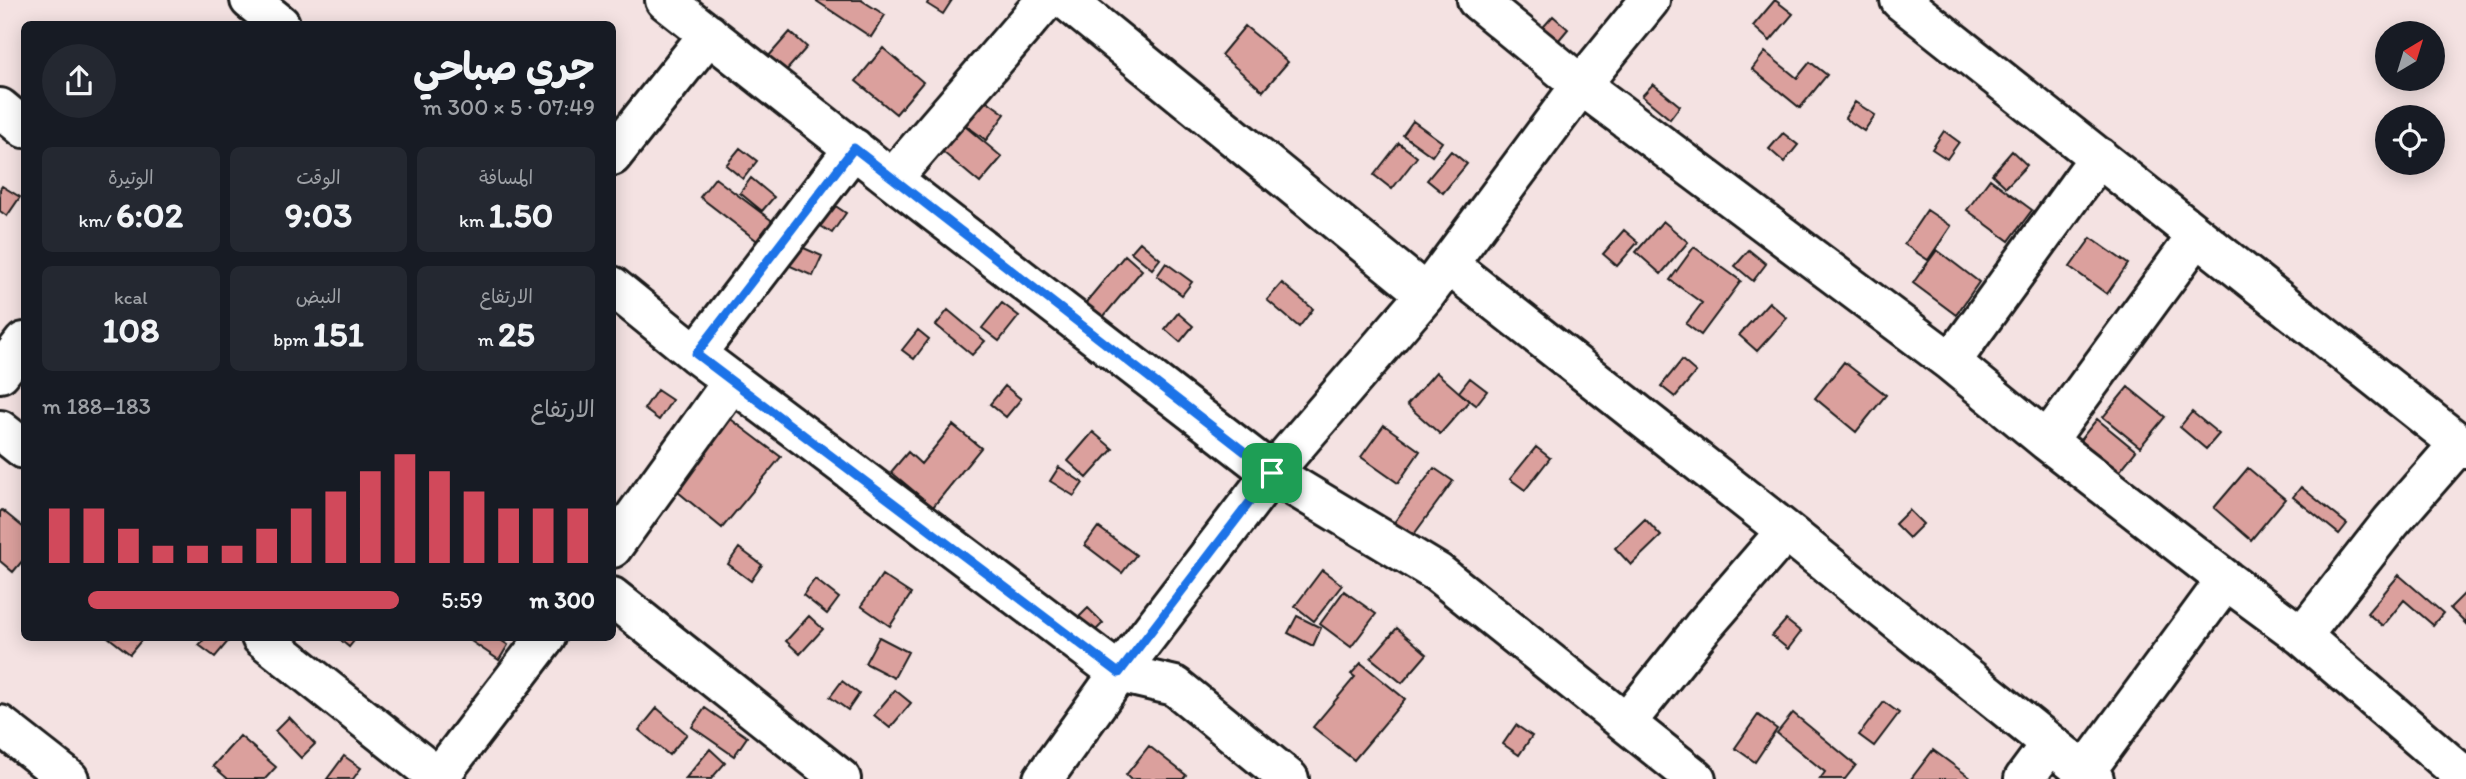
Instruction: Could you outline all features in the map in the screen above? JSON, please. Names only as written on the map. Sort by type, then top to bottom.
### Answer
[{"type":"street","points":[[665,0],[1272,473],[1438,573],[1691,777]]},
{"type":"street","points":[[892,179],[1046,0]]},
{"type":"street","points":[[1066,0],[1437,279],[1786,531],[2089,775],[2226,580]]},
{"type":"street","points":[[1477,0],[1581,85],[1951,362],[2047,441],[2302,636],[2466,778]]},
{"type":"street","points":[[1043,779],[1119,673],[1272,473],[1437,279],[1581,85],[1650,0]]},
{"type":"street","points":[[1900,0],[2463,447],[2391,522],[2302,636]]},
{"type":"street","points":[[616,151],[709,34]]},
{"type":"street","points":[[0,108],[21,126]]},
{"type":"street","points":[[696,354],[854,148]]},
{"type":"street","points":[[1951,362],[2099,157]]},
{"type":"street","points":[[2047,441],[2197,236]]},
{"type":"street","points":[[616,289],[732,382],[1119,673],[1175,686],[1289,779]]},
{"type":"street","points":[[0,373],[21,346]]},
{"type":"street","points":[[616,542],[732,382]]},
{"type":"street","points":[[0,430],[21,447]]},
{"type":"street","points":[[1626,723],[1702,628],[1786,531]]},
{"type":"street","points":[[616,600],[841,779]]},
{"type":"street","points":[[266,641],[439,779],[543,641]]},
{"type":"street","points":[[0,725],[69,779]]},
{"type":"street","points":[[2024,779],[2050,744]]},
{"type":"building","points":[[815,0],[861,0],[885,15],[871,37]]},
{"type":"building","points":[[929,0],[952,0],[943,14],[927,4]]},
{"type":"building","points":[[1775,0],[1793,14],[1770,41],[1753,26]]},
{"type":"building","points":[[1553,16],[1568,29],[1553,47],[1538,33]]},
{"type":"building","points":[[1245,26],[1288,62],[1263,91],[1221,55]]},
{"type":"building","points":[[790,32],[807,47],[785,72],[768,57]]},
{"type":"building","points":[[883,48],[923,82],[896,114],[856,81]]},
{"type":"building","points":[[1765,52],[1797,78],[1810,62],[1827,75],[1800,108],[1752,69]]},
{"type":"building","points":[[1653,84],[1680,106],[1670,119],[1642,96]]},
{"type":"building","points":[[979,95],[1005,114],[986,140],[960,121]]},
{"type":"building","points":[[1855,102],[1875,115],[1864,131],[1845,118]]},
{"type":"building","points":[[1413,121],[1442,142],[1432,156],[1403,135]]},
{"type":"building","points":[[960,122],[1002,157],[980,183],[938,148]]},
{"type":"building","points":[[1944,131],[1959,142],[1947,159],[1932,149]]},
{"type":"building","points":[[1783,133],[1798,145],[1784,162],[1769,149]]},
{"type":"building","points":[[1399,143],[1417,157],[1392,189],[1374,175]]},
{"type":"building","points":[[740,148],[757,161],[743,179],[726,165]]},
{"type":"building","points":[[1451,151],[1467,164],[1443,193],[1427,180]]},
{"type":"building","points":[[2012,151],[2027,165],[2006,187],[1992,174]]},
{"type":"building","points":[[715,178],[779,226],[764,246],[700,197]]},
{"type":"building","points":[[751,178],[774,197],[762,211],[740,193]]},
{"type":"building","points":[[1990,179],[2032,210],[2009,241],[1967,210]]},
{"type":"building","points":[[2,186],[20,197],[7,216],[0,211]]},
{"type":"building","points":[[828,201],[846,213],[832,233],[814,222]]},
{"type":"building","points":[[1927,210],[1951,226],[1928,260],[1904,244]]},
{"type":"building","points":[[1663,221],[1688,242],[1661,274],[1636,252]]},
{"type":"building","points":[[1624,230],[1638,242],[1617,266],[1603,254]]},
{"type":"building","points":[[2091,238],[2128,264],[2107,294],[2070,267]]},
{"type":"building","points":[[1140,242],[1160,259],[1152,269],[1131,252]]},
{"type":"building","points":[[797,245],[822,256],[813,276],[788,265]]},
{"type":"building","points":[[1694,247],[1741,281],[1701,335],[1686,324],[1702,303],[1670,280]]},
{"type":"building","points":[[1749,250],[1766,264],[1753,281],[1735,266]]},
{"type":"building","points":[[1937,250],[1979,282],[1956,315],[1913,283]]},
{"type":"building","points":[[1125,255],[1142,270],[1094,328],[1077,313]]},
{"type":"building","points":[[1166,263],[1192,282],[1182,295],[1157,276]]},
{"type":"building","points":[[1282,283],[1313,309],[1299,327],[1267,300]]},
{"type":"building","points":[[1769,302],[1787,318],[1757,351],[1739,335]]},
{"type":"building","points":[[1002,303],[1019,316],[999,341],[982,328]]},
{"type":"building","points":[[948,310],[985,341],[972,355],[936,325]]},
{"type":"building","points":[[1178,313],[1193,326],[1180,342],[1165,329]]},
{"type":"building","points":[[918,330],[929,339],[914,359],[902,350]]},
{"type":"building","points":[[1682,360],[1696,372],[1675,397],[1661,386]]},
{"type":"building","points":[[1844,362],[1886,395],[1856,432],[1815,398]]},
{"type":"building","points":[[1436,372],[1469,401],[1440,434],[1407,405]]},
{"type":"building","points":[[1470,378],[1487,391],[1476,405],[1459,392]]},
{"type":"building","points":[[1005,386],[1021,399],[1006,417],[990,404]]},
{"type":"building","points":[[2128,387],[2165,417],[2140,447],[2103,417]]},
{"type":"building","points":[[657,390],[672,400],[659,420],[644,409]]},
{"type":"building","points":[[2192,412],[2219,434],[2206,449],[2180,427]]},
{"type":"building","points":[[724,414],[781,457],[722,528],[667,483]]},
{"type":"building","points":[[2097,419],[2136,451],[2119,472],[2080,440]]},
{"type":"building","points":[[953,425],[981,448],[933,507],[891,472],[908,452],[921,464]]},
{"type":"building","points":[[1384,425],[1420,451],[1398,483],[1361,457]]},
{"type":"building","points":[[1093,432],[1113,449],[1087,478],[1068,461]]},
{"type":"building","points":[[1536,447],[1550,458],[1525,490],[1510,479]]},
{"type":"building","points":[[1059,467],[1083,483],[1074,496],[1050,481]]},
{"type":"building","points":[[1434,468],[1453,481],[1412,537],[1393,524]]},
{"type":"building","points":[[2248,468],[2285,499],[2251,540],[2214,508]]},
{"type":"building","points":[[2301,487],[2347,524],[2339,534],[2293,497]]},
{"type":"building","points":[[2,510],[21,526],[21,563],[13,572],[0,561]]},
{"type":"building","points":[[1909,510],[1923,524],[1909,538],[1895,524]]},
{"type":"building","points":[[1645,519],[1661,536],[1631,565],[1615,548]]},
{"type":"building","points":[[1098,527],[1136,555],[1122,573],[1085,545]]},
{"type":"building","points":[[739,548],[762,565],[751,581],[728,564]]},
{"type":"building","points":[[1322,570],[1342,585],[1314,621],[1295,606]]},
{"type":"building","points":[[882,575],[911,594],[890,626],[861,606]]},
{"type":"building","points":[[2399,575],[2443,613],[2433,625],[2404,600],[2383,626],[2367,613]]},
{"type":"building","points":[[815,579],[839,598],[827,614],[803,595]]},
{"type":"building","points":[[1344,591],[1376,614],[1351,647],[1320,624]]},
{"type":"building","points":[[2464,594],[2466,597],[2466,624],[2450,608]]},
{"type":"building","points":[[1088,608],[1103,623],[1086,640],[1071,625]]},
{"type":"building","points":[[809,616],[823,629],[800,654],[786,641]]},
{"type":"building","points":[[1297,616],[1321,628],[1313,646],[1288,633]]},
{"type":"building","points":[[1786,620],[1801,632],[1788,649],[1772,636]]},
{"type":"building","points":[[1397,628],[1427,654],[1402,683],[1371,658]]},
{"type":"building","points":[[879,637],[908,652],[894,678],[865,663]]},
{"type":"building","points":[[113,641],[141,641],[130,654]]},
{"type":"building","points":[[202,641],[228,641],[215,657],[199,645]]},
{"type":"building","points":[[342,641],[354,641],[349,647]]},
{"type":"building","points":[[471,641],[502,641],[508,645],[499,660]]},
{"type":"building","points":[[1361,663],[1405,699],[1354,760],[1313,727],[1355,677],[1351,674]]},
{"type":"building","points":[[842,681],[859,694],[848,710],[830,697]]},
{"type":"building","points":[[895,690],[911,703],[890,728],[874,715]]},
{"type":"building","points":[[1884,702],[1899,713],[1874,746],[1859,735]]},
{"type":"building","points":[[657,708],[687,734],[669,755],[639,730]]},
{"type":"building","points":[[705,708],[747,737],[734,756],[692,727]]},
{"type":"building","points":[[1793,713],[1856,765],[1845,779],[1820,779],[1825,772],[1777,733]]},
{"type":"building","points":[[1758,715],[1777,729],[1755,762],[1735,748]]},
{"type":"building","points":[[289,717],[315,744],[301,758],[275,731]]},
{"type":"building","points":[[1516,725],[1532,736],[1519,755],[1503,744]]},
{"type":"building","points":[[240,736],[276,767],[265,779],[228,779],[213,766]]},
{"type":"building","points":[[1149,746],[1186,775],[1183,779],[1130,779],[1126,775]]},
{"type":"building","points":[[710,749],[725,763],[711,779],[685,779]]},
{"type":"building","points":[[1933,750],[1971,778],[1911,779]]},
{"type":"building","points":[[344,756],[361,768],[353,779],[327,779]]},
{"type":"route","points":[[854,148],[1272,473],[1119,673],[696,354],[854,148]]}]
